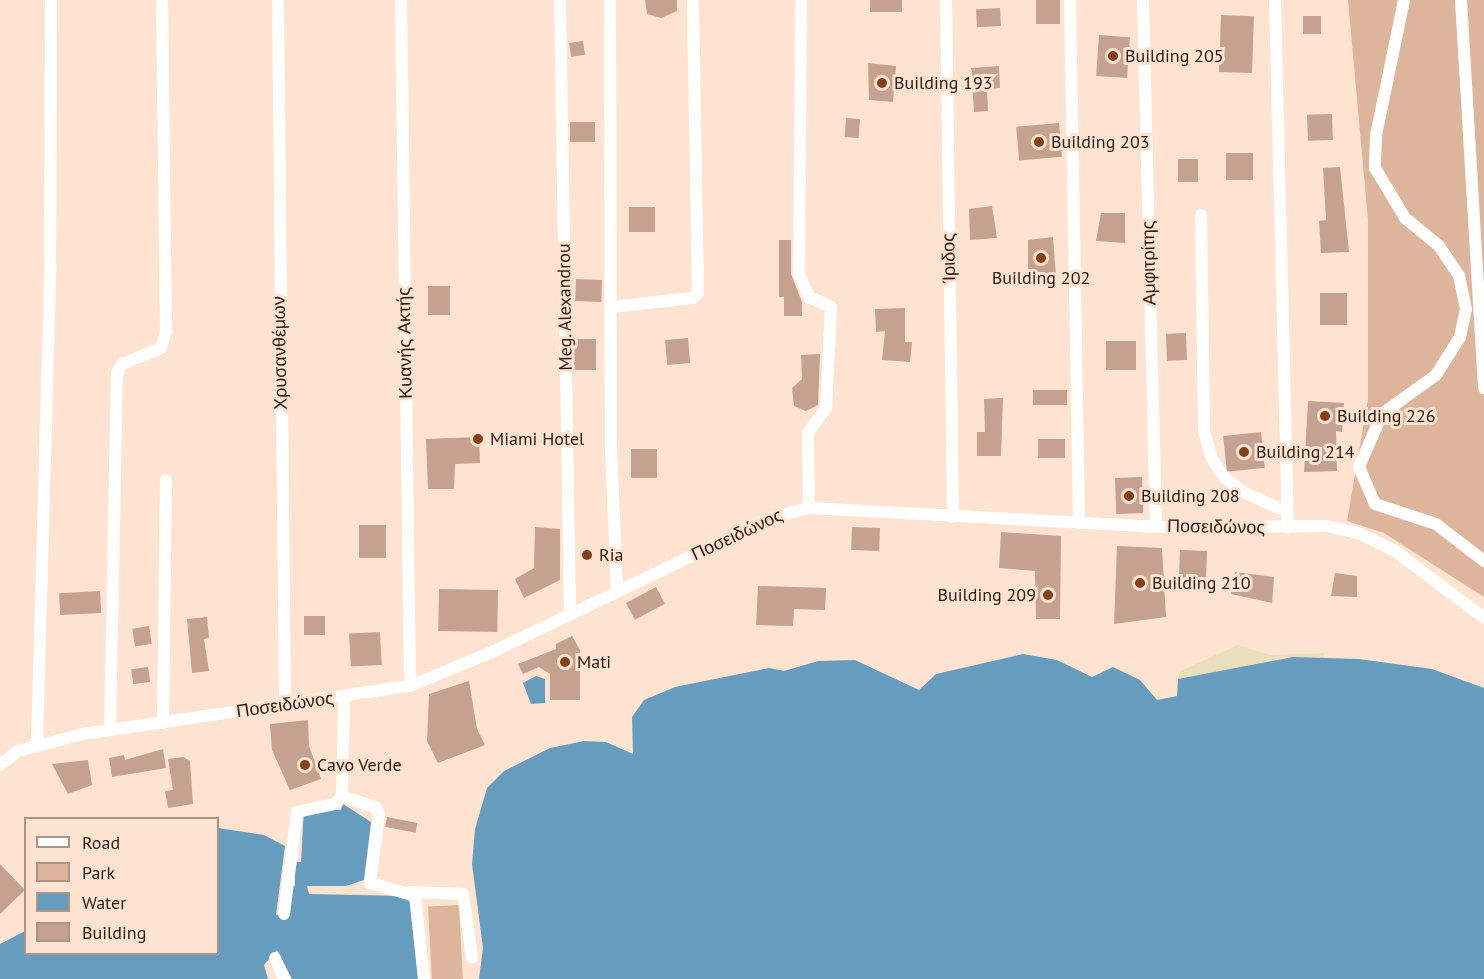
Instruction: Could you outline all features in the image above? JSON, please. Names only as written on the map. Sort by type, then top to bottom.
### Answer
[{"type":"street","points":[[37,744],[50,265],[51,0]]},
{"type":"street","points":[[110,730],[117,373],[122,364],[161,348],[166,331],[162,0]]},
{"type":"street","name":"Χρυσανθέμων","points":[[278,0],[285,705]]},
{"type":"street","name":"Κυανής Ακτής","points":[[401,0],[410,686]]},
{"type":"street","name":"Meg. Alexandrou","points":[[560,0],[570,614]]},
{"type":"street","points":[[610,0],[611,307],[617,591]]},
{"type":"street","points":[[611,307],[693,298],[698,293],[693,0]]},
{"type":"street","points":[[801,0],[799,274],[809,297],[831,307],[826,408],[808,433],[809,508]]},
{"type":"street","name":"Ίριδος","points":[[946,0],[953,517]]},
{"type":"street","points":[[1070,0],[1079,523]]},
{"type":"street","name":"Αμφιτρίτης","points":[[1143,0],[1156,527]]},
{"type":"street","points":[[1275,0],[1288,528]]},
{"type":"street","points":[[1404,0],[1376,135],[1375,168],[1405,218],[1439,246],[1459,276],[1466,309],[1460,337],[1436,375],[1382,414],[1359,467],[1375,504],[1436,524],[1484,561]]},
{"type":"street","points":[[1461,0],[1484,388]]},
{"type":"street","points":[[1473,216],[1484,201]]},
{"type":"street","points":[[1201,215],[1204,432],[1212,459],[1243,492],[1287,513]]},
{"type":"street","points":[[163,723],[166,480]]},
{"type":"street","name":"Ποσειδώνος","points":[[0,765],[37,744],[110,730],[410,686],[570,614],[771,518],[809,508],[1156,527],[1327,526],[1358,533],[1416,565],[1484,618]]},
{"type":"street","points":[[284,914],[297,812],[335,804],[342,796],[344,697]]},
{"type":"street","points":[[342,796],[376,808],[379,815],[370,884],[410,892],[463,894],[472,957]]},
{"type":"street","points":[[410,892],[417,902],[424,979]]},
{"type":"street","points":[[275,958],[284,979]]},
{"type":"green space","points":[[1348,0],[1484,0],[1484,597],[1384,533],[1347,521],[1368,399],[1368,220]]},
{"type":"green space","points":[[459,905],[463,979],[432,979],[428,907]]},
{"type":"sand","points":[[1238,645],[1270,655],[1324,653],[1323,663],[1178,679],[1180,671]]},
{"type":"water","points":[[1023,654],[1057,660],[1092,677],[1113,667],[1140,680],[1157,700],[1177,696],[1178,679],[1293,657],[1359,659],[1432,669],[1484,688],[1484,979],[479,979],[483,948],[472,864],[475,829],[487,788],[504,771],[550,748],[584,741],[606,742],[633,754],[632,717],[644,700],[675,687],[769,668],[784,671],[818,661],[855,660],[919,690],[936,674]]},
{"type":"water","points":[[536,676],[545,679],[545,703],[531,704],[523,683]]},
{"type":"water","points":[[343,804],[371,822],[364,880],[346,886],[307,886],[309,894],[405,896],[411,903],[418,979],[292,979],[277,950],[264,965],[268,979],[0,979],[0,944],[24,932],[24,955],[219,955],[219,828],[264,835],[285,846],[276,915],[285,917],[290,887],[295,886],[295,862],[301,862],[304,809],[341,810]]},
{"type":"building","points":[[645,0],[677,0],[677,11],[661,18],[647,14]]},
{"type":"building","points":[[870,0],[902,0],[902,12],[870,12]]},
{"type":"building","points":[[1036,0],[1060,0],[1060,24],[1036,24]]},
{"type":"building","points":[[1000,8],[1001,26],[977,27],[976,9]]},
{"type":"building","points":[[1221,15],[1254,16],[1252,73],[1219,72]]},
{"type":"building","points":[[1303,16],[1321,16],[1321,34],[1303,34]]},
{"type":"building","name":"Building 205","points":[[1099,35],[1130,37],[1127,78],[1096,76]]},
{"type":"building","points":[[583,41],[585,55],[571,57],[569,43]]},
{"type":"building","name":"Building 193","points":[[868,63],[896,66],[893,102],[869,100]]},
{"type":"building","points":[[999,66],[1000,88],[987,89],[988,111],[974,112],[971,68]]},
{"type":"building","points":[[1332,114],[1333,140],[1308,141],[1307,115]]},
{"type":"building","points":[[846,118],[860,119],[859,138],[845,137]]},
{"type":"building","points":[[570,122],[595,122],[595,142],[570,142]]},
{"type":"building","name":"Building 203","points":[[1059,123],[1062,157],[1019,161],[1016,127]]},
{"type":"building","points":[[1226,153],[1253,153],[1253,180],[1226,180]]},
{"type":"building","points":[[1178,159],[1198,159],[1198,182],[1178,182]]},
{"type":"building","points":[[1340,167],[1349,252],[1321,253],[1319,221],[1326,220],[1323,168]]},
{"type":"building","points":[[992,206],[997,238],[970,240],[969,209]]},
{"type":"building","points":[[629,207],[655,207],[655,232],[629,232]]},
{"type":"building","points":[[1101,213],[1125,213],[1125,243],[1096,241]]},
{"type":"building","name":"Building 202","points":[[1053,237],[1056,277],[1028,277],[1028,240]]},
{"type":"building","points":[[779,240],[791,240],[791,274],[802,302],[802,316],[784,316],[784,297],[779,297]]},
{"type":"building","points":[[576,279],[602,280],[601,302],[575,301]]},
{"type":"building","points":[[428,286],[450,286],[450,315],[428,315]]},
{"type":"building","points":[[1320,293],[1347,293],[1347,325],[1320,325]]},
{"type":"building","points":[[905,308],[905,342],[912,342],[910,362],[882,360],[885,331],[876,332],[875,309]]},
{"type":"building","points":[[1186,333],[1187,360],[1167,361],[1166,334]]},
{"type":"building","points":[[688,338],[690,363],[667,365],[665,340]]},
{"type":"building","points":[[574,339],[596,339],[596,370],[574,370]]},
{"type":"building","points":[[1106,341],[1136,341],[1136,370],[1106,370]]},
{"type":"building","points":[[820,354],[818,405],[806,411],[794,406],[792,388],[802,379],[801,355]]},
{"type":"building","points":[[1033,390],[1067,390],[1067,405],[1033,405]]},
{"type":"building","points":[[1003,398],[1001,456],[977,456],[977,432],[985,432],[984,399]]},
{"type":"building","points":[[1308,401],[1344,403],[1342,432],[1336,431],[1337,471],[1304,472]]},
{"type":"building","name":"Building 214","points":[[1261,432],[1265,468],[1227,472],[1223,436]]},
{"type":"building","points":[[479,437],[480,463],[455,464],[454,489],[428,489],[426,439]]},
{"type":"building","points":[[1038,439],[1065,439],[1065,458],[1038,458]]},
{"type":"building","points":[[631,449],[657,449],[657,478],[631,478]]},
{"type":"building","name":"Building 208","points":[[1142,477],[1143,513],[1116,514],[1115,478]]},
{"type":"building","points":[[359,525],[386,525],[386,558],[359,558]]},
{"type":"building","points":[[535,527],[560,529],[560,580],[524,598],[515,579],[534,568]]},
{"type":"building","points":[[852,527],[880,528],[879,551],[851,550]]},
{"type":"building","name":"Building 209","points":[[1001,532],[1061,536],[1060,619],[1036,619],[1035,571],[999,568]]},
{"type":"building","name":"Building 210","points":[[1117,546],[1162,548],[1166,617],[1114,624]]},
{"type":"building","points":[[1180,550],[1207,551],[1206,587],[1179,586]]},
{"type":"building","points":[[1235,572],[1274,577],[1272,603],[1231,594]]},
{"type":"building","points":[[1335,573],[1357,576],[1357,597],[1331,596]]},
{"type":"building","points":[[758,586],[826,588],[825,610],[794,609],[793,626],[756,625]]},
{"type":"building","points":[[656,587],[665,604],[635,620],[626,603]]},
{"type":"building","points":[[439,589],[498,590],[497,632],[438,631]]},
{"type":"building","points":[[100,591],[101,613],[60,615],[59,593]]},
{"type":"building","points":[[304,616],[325,616],[325,635],[304,635]]},
{"type":"building","points":[[207,617],[209,638],[204,639],[209,671],[192,673],[187,619]]},
{"type":"building","points":[[149,626],[152,644],[135,646],[132,629]]},
{"type":"building","points":[[380,632],[382,665],[351,667],[349,634]]},
{"type":"building","name":"Mati","points":[[572,636],[580,650],[580,700],[550,700],[550,674],[539,667],[523,674],[518,664],[556,649],[556,644]]},
{"type":"building","points":[[148,667],[150,682],[133,684],[131,669]]},
{"type":"building","points":[[469,681],[477,729],[485,745],[438,763],[427,741],[429,694]]},
{"type":"building","points":[[308,720],[309,746],[321,779],[290,790],[272,750],[270,724]]},
{"type":"building","points":[[163,749],[166,768],[112,777],[109,758],[124,755],[125,760]]},
{"type":"building","points":[[183,757],[190,761],[193,804],[168,808],[165,791],[173,790],[168,759]]},
{"type":"building","points":[[88,760],[92,785],[68,794],[52,764]]},
{"type":"building","points":[[387,817],[417,823],[416,833],[385,827]]},
{"type":"building","points":[[0,864],[24,891],[0,914]]},
{"type":"place","name":"Building 205","points":[[1113,56]]},
{"type":"place","name":"Building 193","points":[[882,83]]},
{"type":"place","name":"Building 203","points":[[1039,142]]},
{"type":"place","name":"Building 202","points":[[1041,258]]},
{"type":"place","name":"Building 226","points":[[1325,416]]},
{"type":"place","name":"Miami Hotel","points":[[478,439]]},
{"type":"place","name":"Building 214","points":[[1244,452]]},
{"type":"place","name":"Building 208","points":[[1129,496]]},
{"type":"place","name":"Ria","points":[[587,555]]},
{"type":"place","name":"Building 210","points":[[1140,583]]},
{"type":"place","name":"Building 209","points":[[1048,595]]},
{"type":"place","name":"Mati","points":[[565,662]]},
{"type":"place","name":"Cavo Verde","points":[[305,765]]}]
